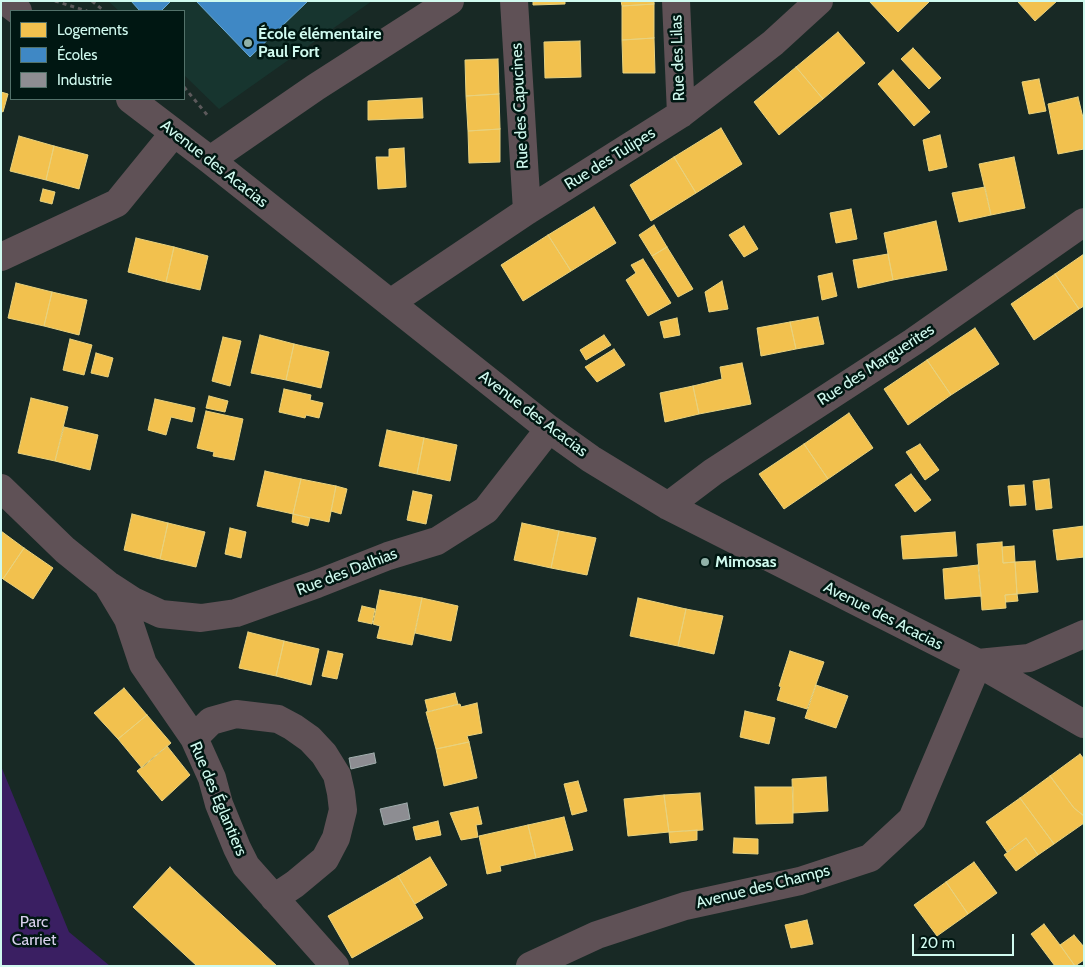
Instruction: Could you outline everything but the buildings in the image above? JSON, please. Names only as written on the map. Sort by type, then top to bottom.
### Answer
[{"type":"street","points":[[5,1],[17,10]]},
{"type":"street","points":[[210,160],[316,86],[450,1]]},
{"type":"street","name":"Rue des Capucines","points":[[514,1],[526,212]]},
{"type":"street","name":"Rue des Lilas","points":[[676,1],[681,114]]},
{"type":"street","name":"Rue des Tulipes","points":[[390,303],[526,212],[681,114],[773,43],[819,1]]},
{"type":"street","name":"Avenue des Acacias","points":[[131,100],[550,429],[591,459],[668,506],[978,663],[1084,724]]},
{"type":"street","points":[[1,257],[117,203],[174,133]]},
{"type":"street","name":"Rue des Marguerites","points":[[668,506],[713,472],[913,342],[1084,222]]},
{"type":"street","name":"Rue des Dalhias","points":[[107,584],[133,601],[161,614],[201,618],[236,613],[388,556],[436,541],[486,510],[550,429]]},
{"type":"street","name":"Rue des Églantiers","points":[[1,488],[65,550],[107,584],[128,619],[143,664],[194,738],[212,778],[219,804],[246,866],[334,966]]},
{"type":"street","points":[[978,663],[1029,658],[1084,634]]},
{"type":"street","name":"Avenue des Champs","points":[[530,966],[597,936],[685,906],[800,881],[870,858],[912,819],[978,663]]},
{"type":"street","points":[[194,738],[211,721],[236,714],[278,719],[310,739],[324,754],[337,776],[343,810],[336,838],[325,859],[274,898]]},
{"type":"path","points":[[55,1],[84,10]]},
{"type":"path","points":[[92,1],[103,10]]},
{"type":"shaded area","name":"École élémentaire Paul Fort","points":[[108,1],[372,1],[219,109],[185,76],[185,10],[118,10]]},
{"type":"green space","name":"Parc Carriet","points":[[1,766],[69,932],[110,966],[1,966]]},
{"type":"place","name":"École élémentaire Paul Fort","points":[[248,43]]},
{"type":"place","name":"Mimosas","points":[[705,562]]}]
